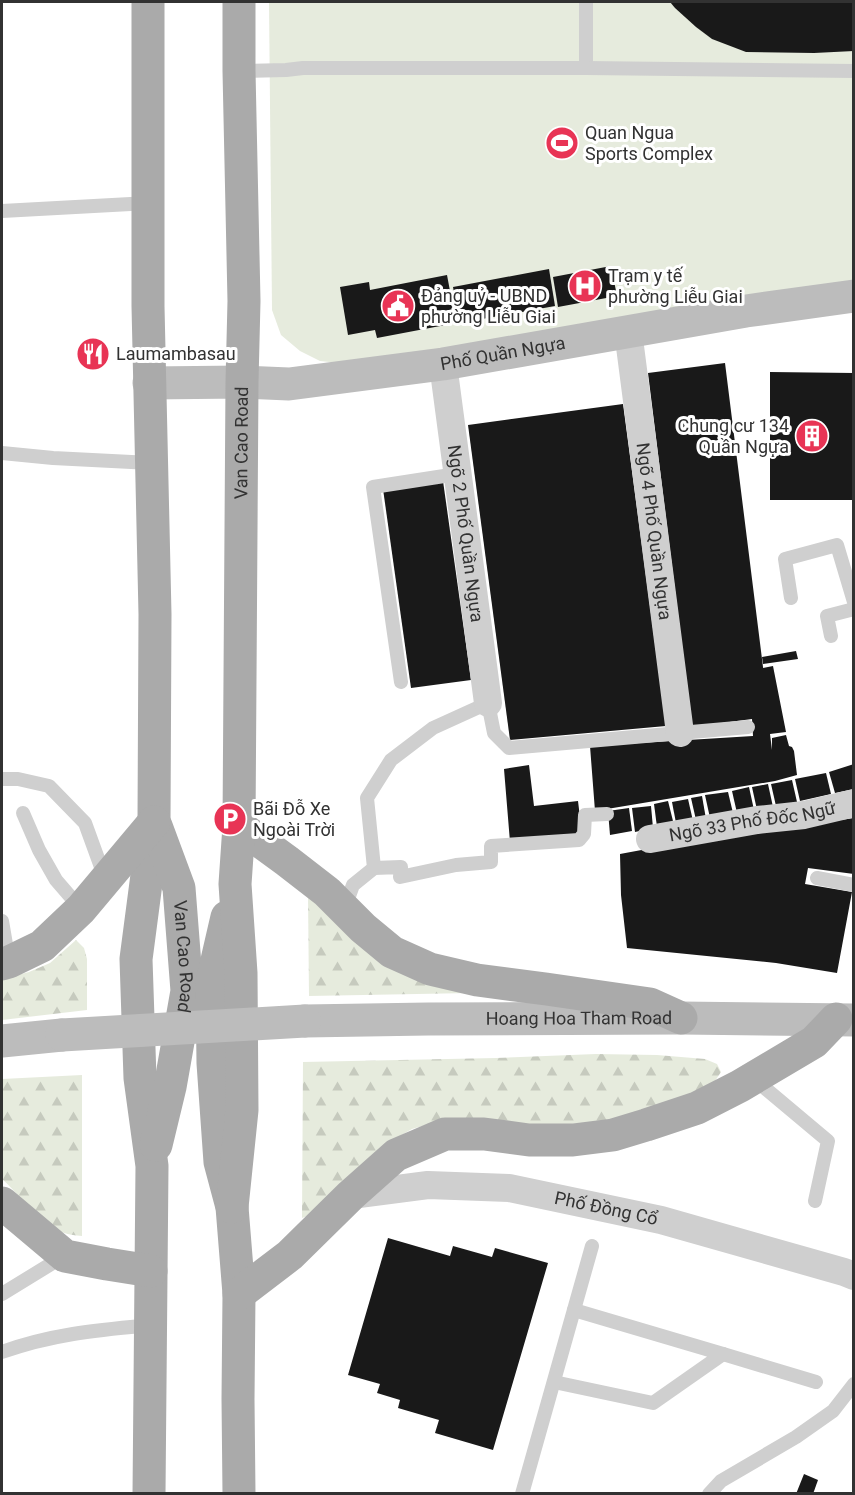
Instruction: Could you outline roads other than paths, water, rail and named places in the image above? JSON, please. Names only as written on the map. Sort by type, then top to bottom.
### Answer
[{"type":"main road","name":"Van Cao Road","points":[[148,2],[148,306],[155,615],[154,822],[136,959],[140,1078],[152,1166],[149,1494]]},
{"type":"main road","name":"Van Cao Road","points":[[239,2],[244,301],[239,826],[235,884],[241,973],[242,1110],[232,1207],[239,1294],[239,1494]]},
{"type":"main road","name":"Phố Quần Ngựa","points":[[149,383],[289,384],[443,364],[746,311],[854,296]]},
{"type":"main road","name":"Van Cao Road","points":[[152,1166],[170,1087],[187,992],[179,888],[154,822]]},
{"type":"main road","points":[[5,963],[42,946],[81,909],[154,822]]},
{"type":"main road","points":[[239,826],[327,892],[363,928],[392,952],[430,969],[477,981],[650,1004],[681,1018]]},
{"type":"main road","name":"Hoang Hoa Tham Road","points":[[2,1041],[62,1035],[305,1021],[681,1018],[844,1020]]},
{"type":"main road","points":[[239,1294],[290,1255],[396,1155],[445,1134],[484,1134],[530,1140],[573,1140],[613,1135],[697,1108],[814,1042],[844,1020]]},
{"type":"main road","points":[[2,1203],[65,1256],[151,1271]]},
{"type":"street","name":"Ngõ 4 Phố Quần Ngựa","points":[[628,331],[680,733]]},
{"type":"street","name":"Ngõ 2 Phố Quần Ngựa","points":[[443,364],[489,704]]},
{"type":"street","name":"Ngõ 33 Phố Đốc Ngữ","points":[[650,839],[757,820],[804,815],[854,803]]},
{"type":"street","name":"Phố Đồng Cổ","points":[[351,1195],[428,1185],[509,1188],[662,1220],[854,1276]]},
{"type":"lane","points":[[586,2],[586,68]]},
{"type":"lane","points":[[239,71],[303,68],[854,71]]},
{"type":"lane","points":[[2,211],[149,203]]},
{"type":"lane","points":[[2,453],[151,463]]},
{"type":"lane","points":[[401,681],[373,487],[457,474]]},
{"type":"lane","points":[[791,598],[785,559],[837,545],[854,602]]},
{"type":"lane","points":[[831,636],[827,616],[854,609]]},
{"type":"lane","points":[[374,868],[367,798],[391,760],[433,728],[489,704],[494,733],[509,748],[748,727]]},
{"type":"lane","points":[[2,779],[18,779],[49,786],[86,823],[106,880]]},
{"type":"lane","points":[[23,813],[39,850],[56,880],[81,909]]},
{"type":"lane","points":[[344,909],[353,885],[374,868],[400,867],[400,877],[456,865],[491,862],[491,846],[579,840],[584,834],[585,815],[607,814]]},
{"type":"lane","points":[[817,878],[854,885]]},
{"type":"lane","points":[[2,921],[5,963]]},
{"type":"lane","points":[[753,1078],[828,1141],[815,1201]]},
{"type":"lane","points":[[522,1494],[592,1246]]},
{"type":"lane","points":[[2,1294],[65,1256]]},
{"type":"lane","points":[[574,1310],[816,1382]]},
{"type":"lane","points":[[2,1352],[39,1340],[85,1331],[150,1325]]},
{"type":"lane","points":[[554,1382],[653,1403],[723,1354]]},
{"type":"lane","points":[[709,1494],[721,1481],[796,1437],[833,1411],[854,1384]]},
{"type":"place","name":"Quan Ngua Sports Complex","points":[[562,143]]},
{"type":"place","name":"Trạm y tế phường Liễu Giai","points":[[585,286]]},
{"type":"place","name":"Đảng uỷ - UBND phường Liễu Giai","points":[[398,306]]},
{"type":"place","name":"Laumambasau","points":[[93,354]]},
{"type":"place","name":"Chung cư 134 Quần Ngựa","points":[[812,436]]},
{"type":"place","name":"Bãi Đỗ Xe Ngoài Trời","points":[[230,819]]}]
